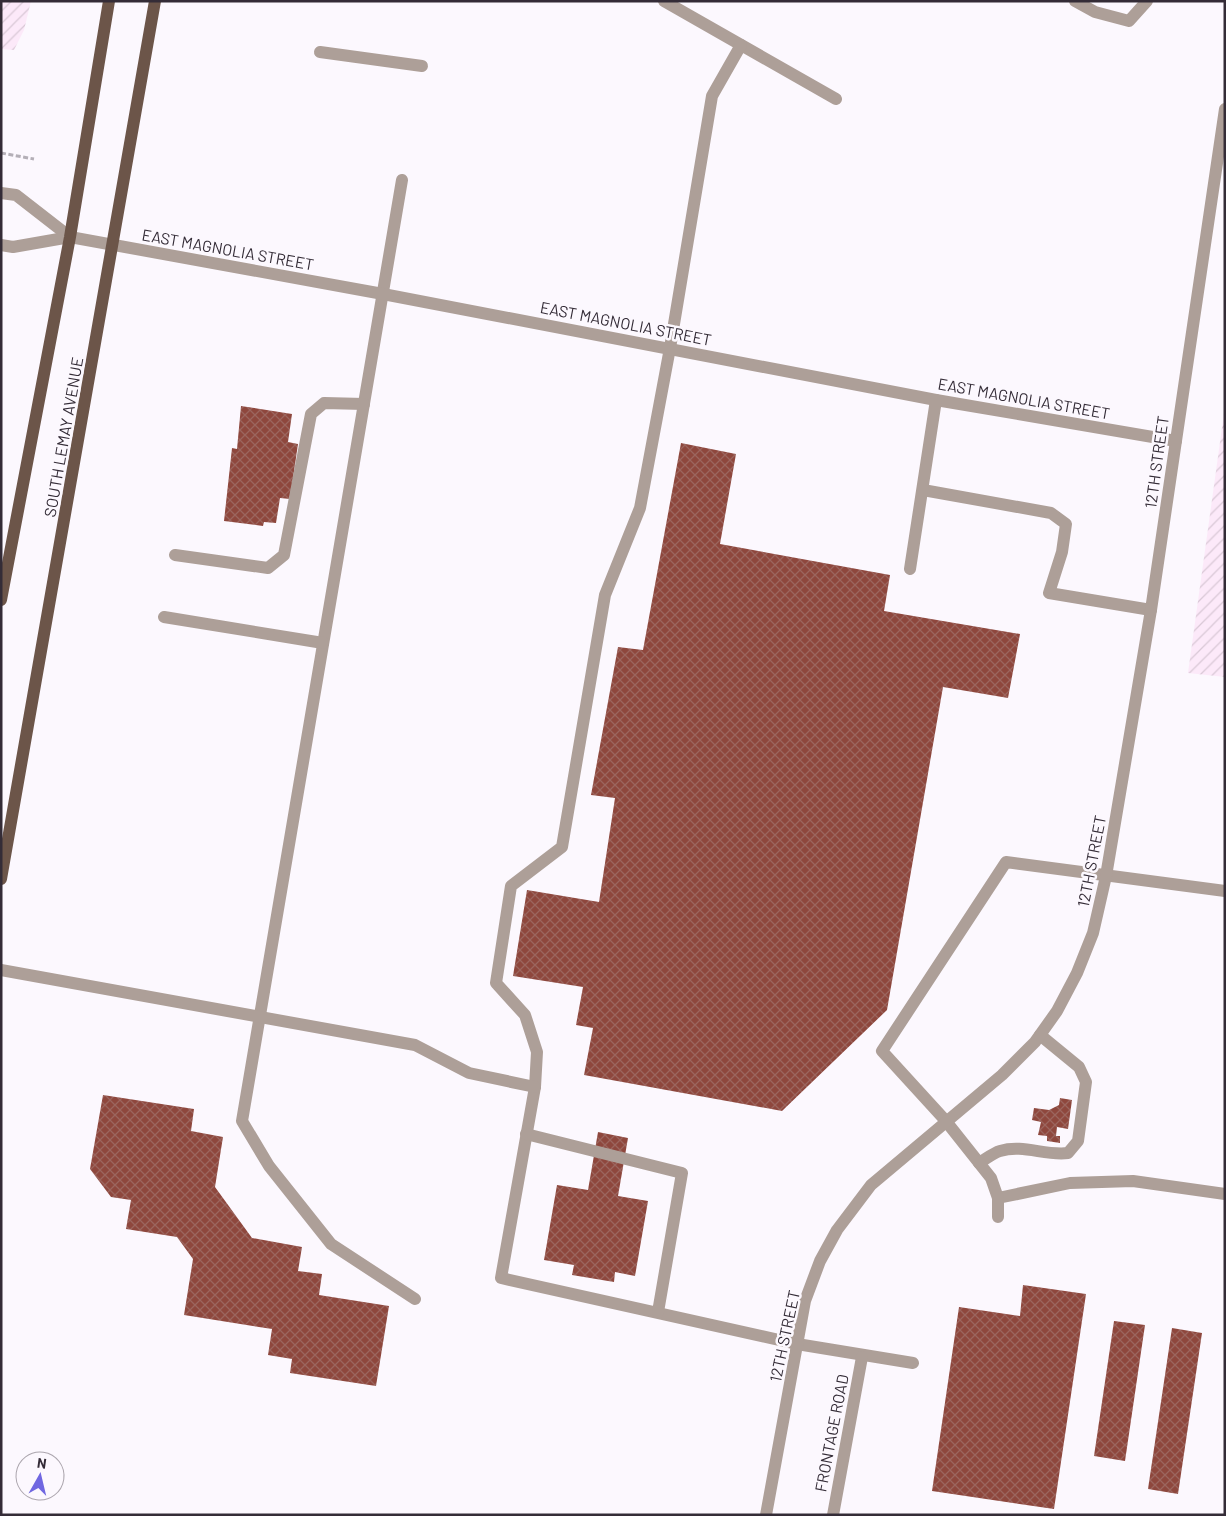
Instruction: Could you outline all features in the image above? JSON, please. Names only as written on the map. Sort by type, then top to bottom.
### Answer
[{"type":"main road","name":"SOUTH LEMAY AVENUE","points":[[1,600],[70,237],[109,1]]},
{"type":"main road","name":"SOUTH LEMAY AVENUE","points":[[1,879],[114,245],[155,1]]},
{"type":"street","points":[[664,1],[836,99]]},
{"type":"street","points":[[1074,1],[1095,12],[1129,21],[1147,1]]},
{"type":"street","points":[[741,45],[712,96],[670,348],[640,508],[605,595],[562,847],[511,886],[496,984],[525,1015],[537,1052],[535,1087],[501,1278],[797,1344],[913,1363]]},
{"type":"street","points":[[320,52],[422,66]]},
{"type":"street","name":"12TH STREET","points":[[766,1515],[805,1301],[820,1261],[837,1230],[871,1185],[945,1120],[1002,1075],[1040,1034],[1057,1010],[1077,973],[1093,934],[1106,876],[1151,610],[1225,110]]},
{"type":"street","points":[[402,180],[242,1121],[269,1166],[331,1244],[415,1299]]},
{"type":"street","points":[[1,192],[16,195],[70,237]]},
{"type":"street","points":[[1,245],[13,247],[70,237]]},
{"type":"street","name":"EAST MAGNOLIA STREET","points":[[70,237],[670,348],[936,400],[1176,441]]},
{"type":"street","points":[[910,569],[936,400]]},
{"type":"street","points":[[175,555],[268,568],[284,555],[311,414],[324,403],[364,404]]},
{"type":"street","points":[[923,490],[1051,513],[1066,524],[1062,552],[1049,594],[1151,610]]},
{"type":"street","points":[[164,617],[324,643]]},
{"type":"street","points":[[998,1217],[998,1198],[990,1178],[945,1120],[882,1051],[1006,862],[1225,891]]},
{"type":"street","points":[[1,970],[415,1045],[469,1073],[535,1087]]},
{"type":"street","points":[[979,1163],[1000,1151],[1022,1148],[1060,1154],[1068,1153],[1078,1141],[1086,1082],[1079,1067],[1040,1034]]},
{"type":"street","points":[[526,1134],[682,1173],[658,1312]]},
{"type":"street","points":[[998,1198],[1070,1183],[1133,1181],[1225,1194]]},
{"type":"street","name":"FRONTAGE ROAD","points":[[833,1515],[862,1356]]},
{"type":"path","points":[[1,153],[34,159]]},
{"type":"shaded area","points":[[1,1],[31,1],[24,30],[14,50],[1,49]]},
{"type":"shaded area","points":[[1225,406],[1225,677],[1188,673]]},
{"type":"building","points":[[241,406],[292,414],[288,442],[298,444],[290,499],[280,498],[276,523],[264,522],[263,526],[224,521],[232,448],[237,449]]},
{"type":"building","points":[[681,443],[736,454],[720,544],[890,575],[884,611],[1020,634],[1008,698],[943,687],[887,1010],[782,1111],[584,1075],[593,1028],[576,1025],[583,987],[513,976],[527,890],[599,902],[615,798],[591,795],[618,647],[643,650]]},
{"type":"building","points":[[103,1095],[194,1109],[191,1131],[223,1137],[215,1187],[252,1238],[302,1247],[298,1271],[322,1274],[319,1295],[389,1306],[376,1386],[290,1373],[292,1359],[268,1355],[272,1329],[184,1315],[193,1259],[177,1237],[126,1229],[131,1200],[111,1197],[90,1169]]},
{"type":"building","points":[[1060,1098],[1072,1100],[1068,1129],[1057,1127],[1056,1136],[1060,1136],[1060,1143],[1047,1141],[1047,1136],[1038,1135],[1041,1122],[1032,1120],[1034,1108],[1049,1110],[1059,1105]]},
{"type":"building","points":[[598,1132],[628,1138],[618,1196],[648,1201],[635,1276],[615,1272],[614,1282],[572,1275],[574,1265],[544,1260],[557,1185],[588,1190]]},
{"type":"building","points":[[1023,1285],[1086,1294],[1054,1509],[932,1491],[959,1307],[1020,1316]]},
{"type":"building","points":[[1114,1321],[1145,1325],[1125,1461],[1094,1456]]},
{"type":"building","points":[[1172,1328],[1202,1333],[1178,1494],[1148,1489]]}]
